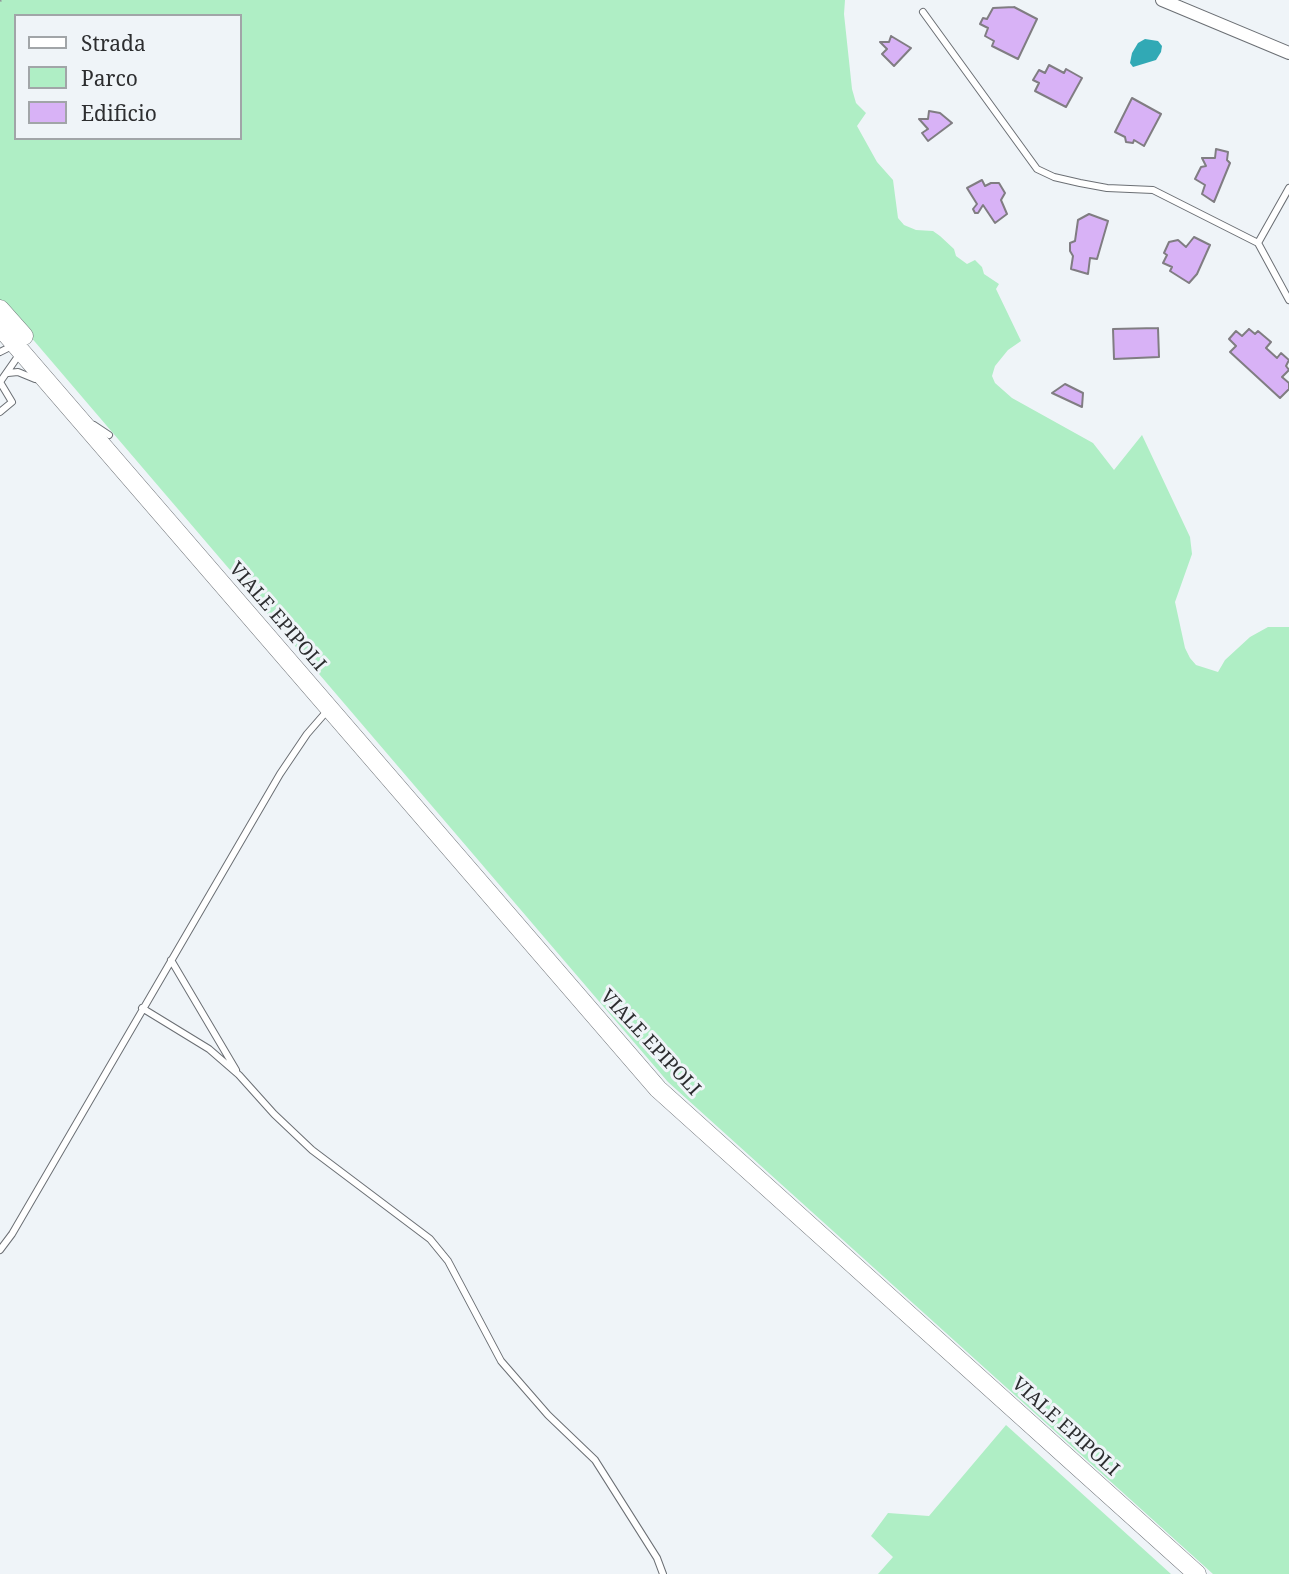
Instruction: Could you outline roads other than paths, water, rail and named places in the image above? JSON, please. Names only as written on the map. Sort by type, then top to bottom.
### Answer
[{"type":"main road","points":[[0,309],[17,346],[110,435],[160,513]]},
{"type":"main road","points":[[0,327],[160,513]]},
{"type":"main road","name":"VIALE EPIPOLI","points":[[160,513],[658,1089],[1197,1574]]},
{"type":"street","points":[[1162,0],[1289,53]]},
{"type":"lane","points":[[923,12],[1037,169],[1054,177],[1107,188],[1153,190],[1258,243],[1289,300]]},
{"type":"lane","points":[[1258,243],[1289,188]]},
{"type":"lane","points":[[0,412],[12,402],[0,382],[8,373],[17,346]]},
{"type":"lane","points":[[8,373],[25,373],[64,401]]},
{"type":"lane","points":[[0,1250],[12,1234],[279,774],[307,734],[329,709]]},
{"type":"lane","points":[[171,960],[239,1075]]},
{"type":"lane","points":[[142,1008],[209,1048],[312,1150],[430,1239],[448,1261],[502,1361],[548,1415],[595,1460],[635,1520],[663,1574]]},
{"type":"water","points":[[1145,39],[1158,41],[1162,46],[1161,52],[1156,60],[1133,67],[1130,63],[1132,53],[1138,43]]}]
